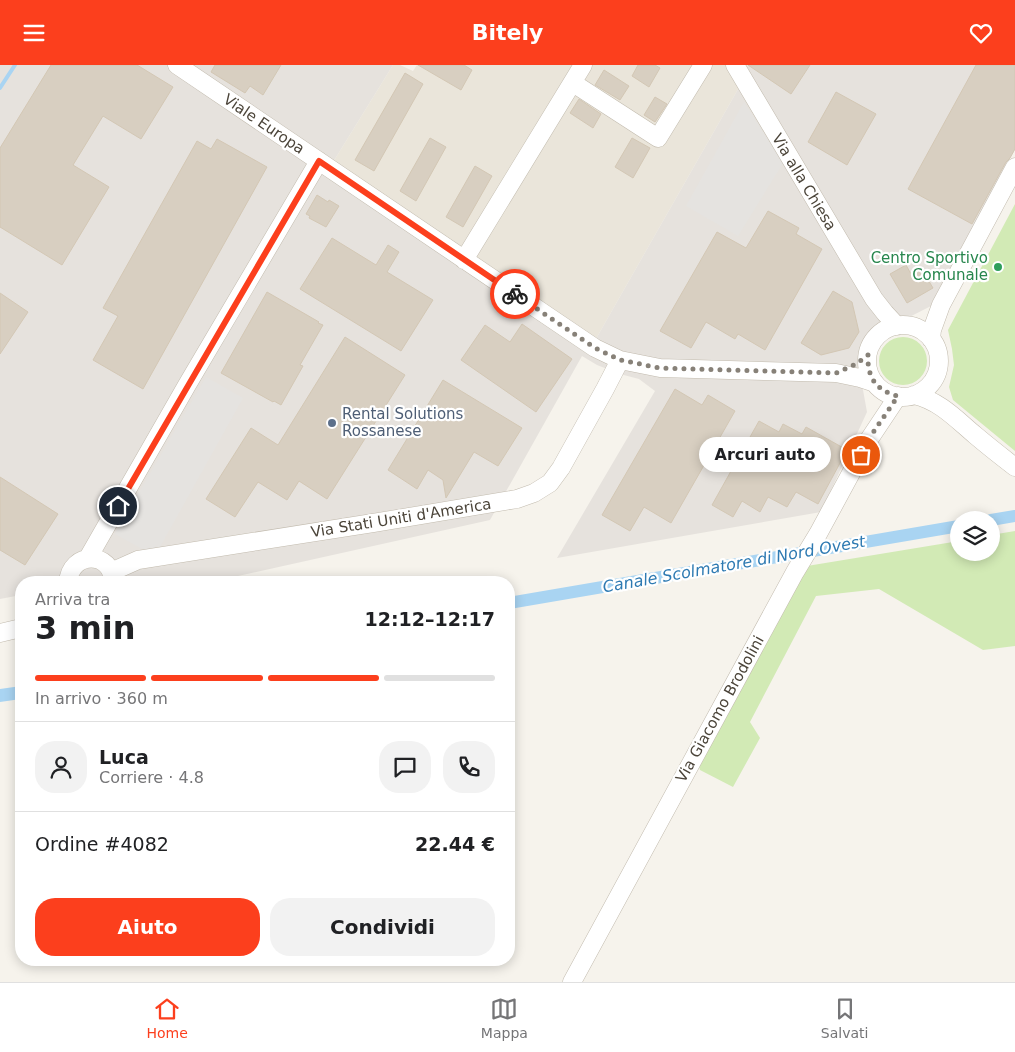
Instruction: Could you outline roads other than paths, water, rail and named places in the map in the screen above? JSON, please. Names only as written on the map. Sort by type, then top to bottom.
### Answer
[{"type":"street","name":"Viale Europa","points":[[177,65],[595,348],[620,360],[660,368],[836,373],[860,378],[876,385]]},
{"type":"street","points":[[464,260],[574,83],[583,65]]},
{"type":"street","points":[[574,83],[658,138],[703,65]]},
{"type":"street","name":"Via alla Chiesa","points":[[735,65],[874,299],[885,313],[905,326]]},
{"type":"street","points":[[88,558],[319,161]]},
{"type":"street","points":[[931,339],[932,330],[941,305],[1015,167]]},
{"type":"street","name":"Via alla Chiesa","points":[[874,299],[877,309],[879,334]]},
{"type":"street","points":[[941,305],[930,317],[905,326],[888,329],[879,334],[872,343],[868,355],[867,365],[870,375],[876,385],[884,391],[925,397],[943,407],[1015,467]]},
{"type":"street","points":[[905,326],[923,331],[936,348],[938,359],[938,369],[934,379],[928,386],[922,391],[906,395]]},
{"type":"street","name":"Viale Europa","points":[[836,373],[856,364],[868,355]]},
{"type":"street","name":"Via Stati Uniti d'America","points":[[114,576],[138,560],[517,499],[534,493],[550,483],[620,360]]},
{"type":"street","points":[[934,379],[943,407]]},
{"type":"street","name":"Via Giacomo Brodolini","points":[[572,982],[870,437],[880,398],[876,385]]},
{"type":"street","name":"Via Giacomo Brodolini","points":[[870,437],[906,395]]},
{"type":"street","points":[[68,576],[71,568],[76,563],[88,558],[102,561],[108,566],[112,576]]},
{"type":"street","points":[[0,633],[15,629]]},
{"type":"water","points":[[15,687],[15,700],[0,702],[0,689]]},
{"type":"waterway","points":[[0,88],[15,65]]},
{"type":"waterway","name":"Canale Scolmatore di Nord Ovest","points":[[1000,518],[1015,516]]},
{"type":"waterway","name":"Canale Scolmatore di Nord Ovest","points":[[515,602],[950,528]]},
{"type":"place","name":"Centro Sportivo Comunale","points":[[998,267]]},
{"type":"place","name":"Rental Solutions Rossanese","points":[[332,423]]},
{"type":"place","name":"Arcuri auto","points":[[861,455]]}]
